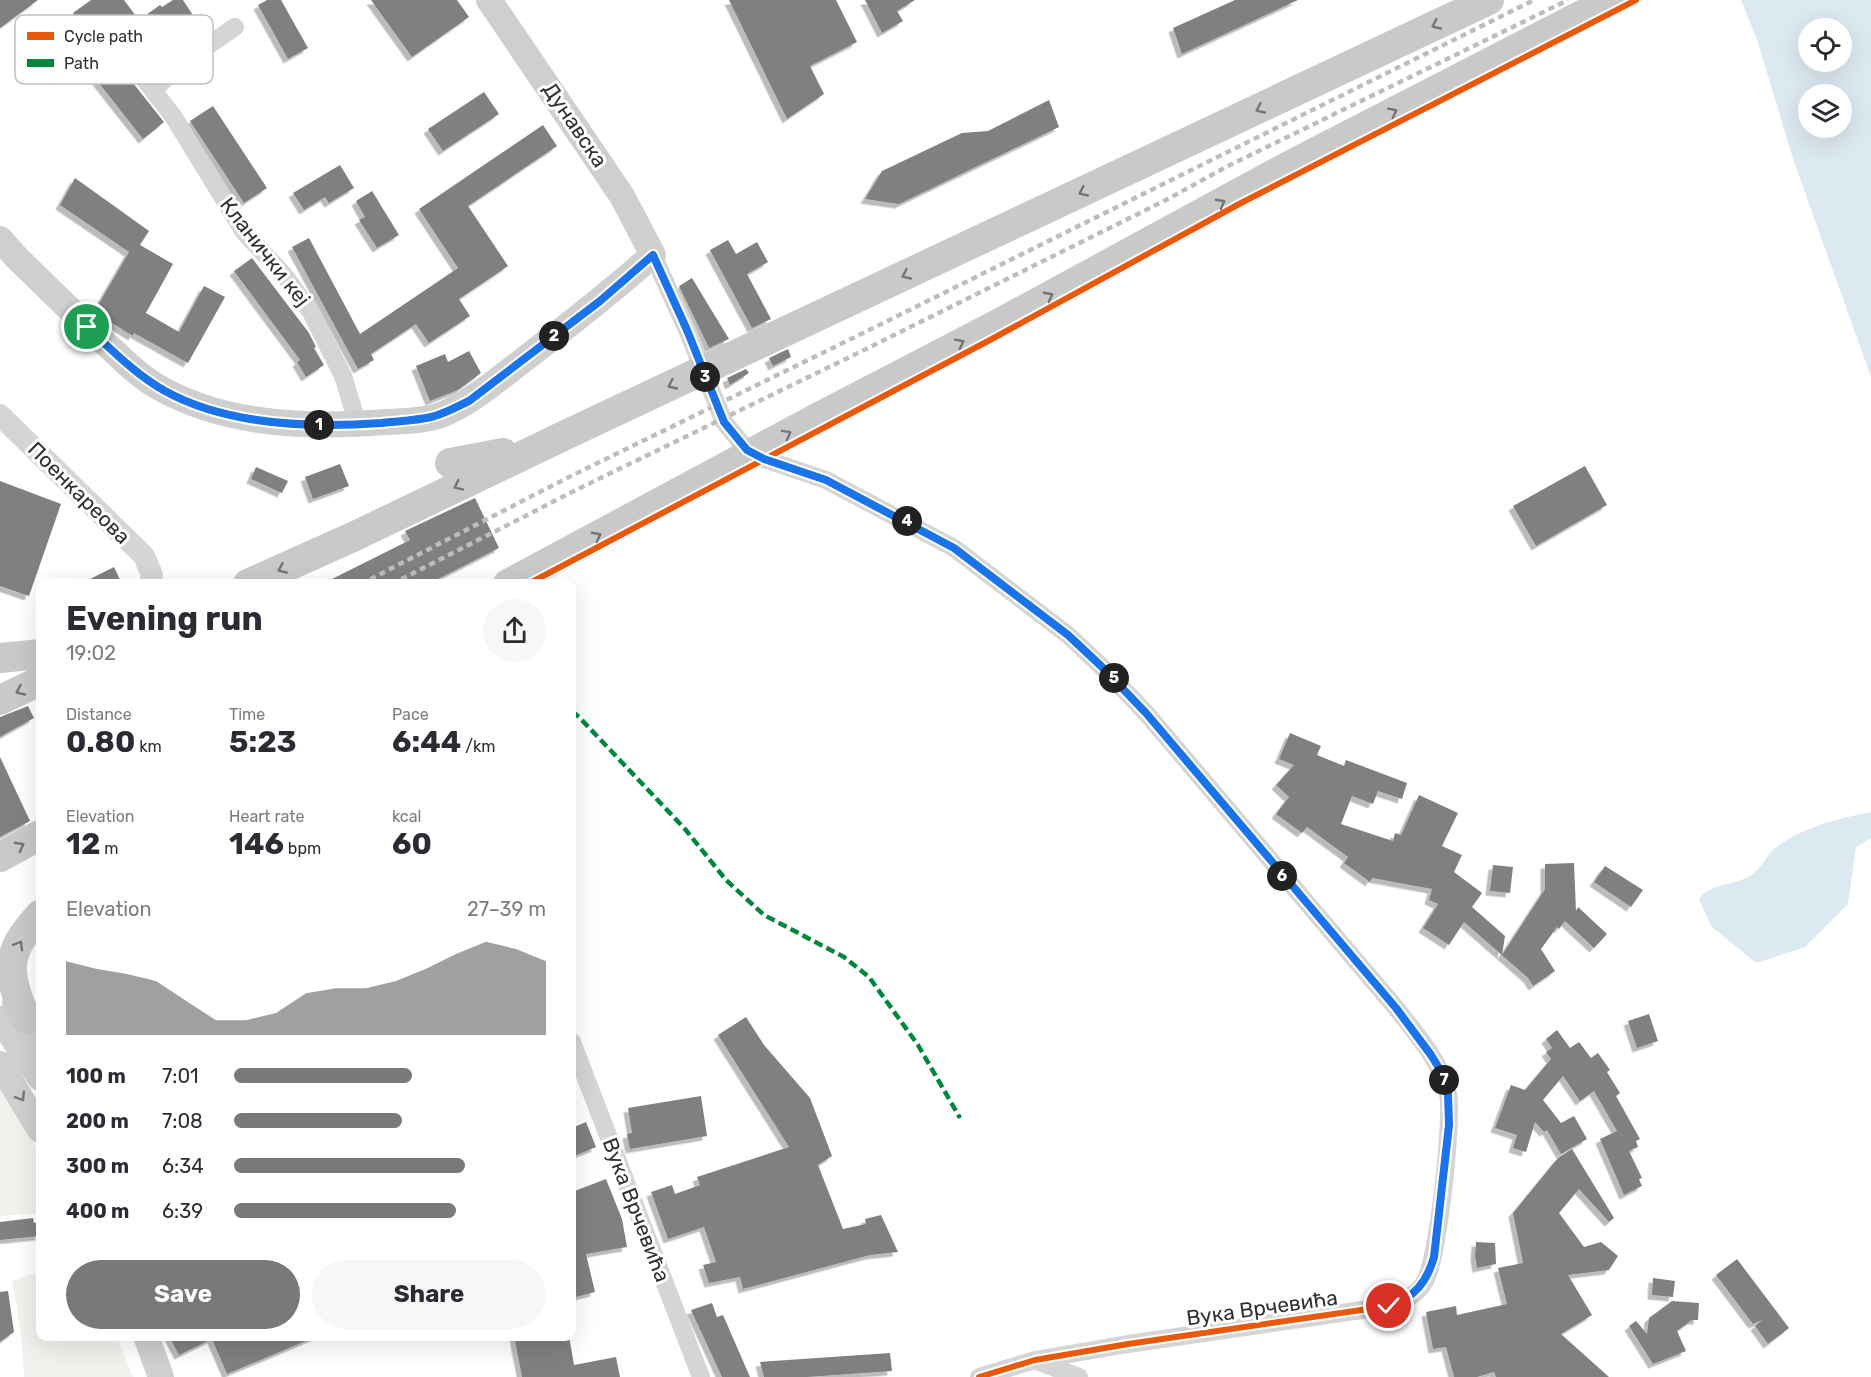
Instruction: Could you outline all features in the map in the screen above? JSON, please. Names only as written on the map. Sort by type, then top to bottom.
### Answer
[{"type":"main road","name":"Дунавска","points":[[489,0],[622,196],[653,255]]},
{"type":"main road","points":[[259,579],[355,536],[1489,0]]},
{"type":"main road","points":[[517,579],[809,422],[998,324],[1287,167],[1611,0]]},
{"type":"main road","points":[[0,239],[128,364],[166,392],[191,404],[230,416],[288,423],[358,424],[430,418],[446,413],[469,401],[600,301],[653,255]]},
{"type":"main road","points":[[450,463],[536,449]]},
{"type":"main road","points":[[533,579],[556,558]]},
{"type":"main road","points":[[0,658],[36,654]]},
{"type":"main road","points":[[0,700],[36,683]]},
{"type":"main road","points":[[0,857],[36,837]]},
{"type":"main road","points":[[22,1027],[11,963],[22,938],[36,920]]},
{"type":"main road","points":[[0,981],[22,1027],[36,1067]]},
{"type":"main road","points":[[0,1064],[36,1123]]},
{"type":"main road","points":[[148,1341],[161,1377]]},
{"type":"street","points":[[213,42],[235,27]]},
{"type":"street","name":"Кланички кеј","points":[[149,84],[173,116],[244,232],[284,275],[311,312],[343,376],[358,424]]},
{"type":"street","points":[[154,90],[160,84]]},
{"type":"street","name":"Вука Врчевића","points":[[653,255],[687,330],[724,422],[747,450],[764,459],[826,480],[954,548],[1034,609],[1093,658],[1146,713],[1396,1008],[1431,1055],[1448,1093],[1449,1125],[1434,1257],[1425,1282],[1405,1300],[1389,1306],[1035,1360],[980,1377]]},
{"type":"street","name":"Поенкареова","points":[[0,415],[144,556],[151,579]]},
{"type":"street","points":[[0,673],[36,656]]},
{"type":"street","name":"Вука Врчевића","points":[[576,1052],[701,1377]]},
{"type":"street","points":[[1035,1360],[1079,1377]]},
{"type":"shaded area","points":[[1741,0],[1871,0],[1871,377],[1794,162],[1757,40]]},
{"type":"shaded area","points":[[1871,812],[1871,838],[1856,847],[1848,904],[1805,947],[1756,963],[1711,926],[1699,899],[1709,890],[1752,875],[1773,850],[1795,835],[1833,821]]},
{"type":"shaded area","points":[[0,1085],[36,1148],[36,1213],[0,1216]]},
{"type":"shaded area","points":[[36,1272],[36,1341],[119,1341],[133,1377],[24,1377],[21,1334],[12,1281]]},
{"type":"building","points":[[0,0],[38,0],[15,15],[0,28]]},
{"type":"building","points":[[91,0],[124,0],[135,15],[75,15],[73,13]]},
{"type":"building","points":[[173,0],[183,0],[193,15],[146,15],[160,5],[162,7]]},
{"type":"building","points":[[267,0],[281,0],[308,48],[288,59],[258,5]]},
{"type":"building","points":[[371,0],[457,0],[469,17],[412,57]]},
{"type":"building","points":[[729,0],[836,0],[857,42],[810,66],[824,94],[787,119]]},
{"type":"building","points":[[865,0],[915,0],[897,11],[903,21],[882,33]]},
{"type":"building","points":[[1235,0],[1298,0],[1182,54],[1173,28]]},
{"type":"building","points":[[100,84],[134,84],[164,122],[143,139]]},
{"type":"building","points":[[484,92],[499,114],[443,151],[428,129]]},
{"type":"building","points":[[1049,100],[1059,127],[899,204],[865,199],[882,171],[962,133],[988,131]]},
{"type":"building","points":[[213,106],[267,188],[244,203],[190,121]]},
{"type":"building","points":[[543,125],[557,146],[468,206],[508,266],[459,299],[470,316],[429,343],[416,324],[371,354],[374,360],[358,369],[292,247],[309,238],[360,334],[458,268],[419,209]]},
{"type":"building","points":[[340,165],[354,188],[329,203],[325,197],[304,210],[293,193]]},
{"type":"building","points":[[75,178],[149,231],[140,245],[173,264],[146,313],[179,332],[204,286],[225,297],[188,363],[134,333],[133,336],[94,312],[129,252],[60,205]]},
{"type":"building","points":[[372,191],[399,235],[377,248],[359,220],[365,217],[356,201]]},
{"type":"building","points":[[728,240],[736,254],[757,242],[768,262],[747,274],[771,319],[752,328],[710,250]]},
{"type":"building","points":[[252,258],[309,333],[316,347],[314,348],[324,365],[306,377],[297,362],[300,360],[234,271]]},
{"type":"building","points":[[692,278],[729,339],[709,348],[679,286]]},
{"type":"building","points":[[788,349],[791,357],[773,366],[769,358]]},
{"type":"building","points":[[469,351],[481,373],[458,390],[430,401],[416,366],[445,354],[448,362]]},
{"type":"building","points":[[746,369],[749,373],[730,385],[727,378]]},
{"type":"building","points":[[340,464],[349,486],[313,499],[305,477]]},
{"type":"building","points":[[1585,466],[1607,505],[1536,546],[1513,506]]},
{"type":"building","points":[[256,467],[288,481],[282,493],[251,479]]},
{"type":"building","points":[[0,481],[61,504],[29,596],[0,586]]},
{"type":"building","points":[[475,498],[499,548],[438,579],[332,579],[410,540],[405,531]]},
{"type":"building","points":[[114,567],[120,579],[90,579]]},
{"type":"building","points":[[28,706],[34,718],[0,737],[0,717]]},
{"type":"building","points":[[1290,733],[1321,746],[1317,755],[1344,766],[1346,760],[1407,783],[1402,799],[1378,791],[1373,804],[1352,796],[1341,824],[1393,841],[1395,833],[1401,835],[1419,795],[1458,813],[1442,846],[1462,855],[1454,872],[1482,893],[1472,907],[1505,936],[1502,955],[1545,889],[1545,864],[1574,863],[1576,911],[1578,907],[1607,934],[1594,948],[1565,921],[1559,929],[1557,927],[1541,949],[1555,971],[1533,986],[1528,978],[1464,922],[1449,945],[1423,928],[1438,904],[1429,900],[1432,889],[1372,878],[1370,882],[1344,863],[1348,857],[1307,827],[1302,833],[1276,814],[1289,797],[1276,785],[1294,765],[1279,759]]},
{"type":"building","points":[[0,757],[30,821],[0,837]]},
{"type":"building","points":[[1493,865],[1513,867],[1510,893],[1490,891]]},
{"type":"building","points":[[1605,866],[1643,890],[1631,907],[1594,882]]},
{"type":"building","points":[[1649,1014],[1658,1041],[1637,1048],[1628,1021]]},
{"type":"building","points":[[746,1017],[764,1045],[810,1098],[832,1156],[818,1165],[843,1229],[866,1224],[865,1219],[881,1215],[898,1252],[870,1255],[743,1289],[740,1277],[709,1283],[703,1265],[716,1262],[704,1227],[668,1239],[651,1192],[672,1185],[675,1194],[700,1185],[697,1177],[789,1147],[718,1035]]},
{"type":"building","points":[[1557,1030],[1570,1048],[1579,1042],[1591,1058],[1598,1053],[1610,1070],[1607,1072],[1620,1093],[1616,1096],[1640,1139],[1636,1141],[1638,1147],[1629,1151],[1642,1178],[1639,1179],[1642,1186],[1624,1195],[1600,1139],[1617,1131],[1594,1091],[1580,1101],[1563,1076],[1543,1100],[1561,1123],[1574,1116],[1587,1139],[1561,1154],[1547,1130],[1544,1132],[1535,1122],[1526,1152],[1513,1148],[1517,1135],[1495,1128],[1511,1085],[1525,1090],[1551,1059],[1546,1052],[1552,1048],[1546,1039]]},
{"type":"building","points":[[701,1096],[707,1136],[630,1149],[627,1134],[632,1133],[628,1108]]},
{"type":"building","points":[[586,1122],[596,1147],[576,1155],[576,1126]]},
{"type":"building","points":[[1572,1149],[1614,1218],[1609,1222],[1579,1189],[1559,1213],[1584,1247],[1601,1242],[1618,1256],[1609,1270],[1568,1275],[1592,1315],[1561,1334],[1609,1377],[1496,1377],[1494,1372],[1477,1377],[1454,1377],[1446,1347],[1433,1349],[1426,1312],[1456,1306],[1457,1315],[1507,1304],[1498,1268],[1523,1263],[1513,1213],[1558,1158]]},
{"type":"building","points":[[606,1179],[622,1219],[627,1247],[586,1254],[595,1292],[576,1297],[576,1190]]},
{"type":"building","points":[[33,1218],[34,1223],[36,1223],[36,1236],[0,1240],[0,1222]]},
{"type":"building","points":[[1476,1242],[1495,1243],[1496,1264],[1477,1268]]},
{"type":"building","points":[[1737,1259],[1789,1328],[1768,1344],[1755,1326],[1762,1320],[1753,1324],[1716,1275]]},
{"type":"building","points":[[1653,1278],[1675,1281],[1673,1297],[1652,1295]]},
{"type":"building","points":[[8,1291],[14,1332],[0,1342],[0,1292]]},
{"type":"building","points":[[1672,1301],[1699,1303],[1698,1320],[1692,1320],[1677,1331],[1686,1351],[1653,1364],[1629,1326],[1636,1321],[1647,1334],[1649,1318]]},
{"type":"building","points":[[712,1303],[717,1317],[723,1315],[750,1377],[722,1377],[691,1310]]},
{"type":"building","points":[[172,1341],[208,1341],[179,1355]]},
{"type":"building","points":[[213,1341],[305,1341],[227,1374]]},
{"type":"building","points":[[515,1341],[570,1341],[574,1365],[616,1357],[620,1377],[522,1377]]},
{"type":"building","points":[[890,1353],[892,1371],[807,1377],[764,1377],[760,1362]]},
{"type":"railway","points":[[371,579],[571,476],[1534,0]]},
{"type":"railway","points":[[402,579],[578,489],[1166,200],[1228,166],[1568,0]]},
{"type":"marked path","points":[[576,714],[685,829],[726,880],[764,915],[844,957],[869,977],[918,1045],[960,1118]]},
{"type":"cycle path","points":[[537,579],[990,340],[1241,203],[1636,0]]},
{"type":"cycle path","points":[[653,255],[687,330],[724,422],[747,450],[764,459],[826,480],[954,548],[1068,635],[1146,713],[1396,1008],[1427,1048],[1445,1082],[1449,1109],[1448,1131],[1435,1246],[1425,1281],[1410,1297],[1389,1306],[1035,1360],[979,1377]]},
{"type":"route","points":[[87,327],[128,364],[166,392],[191,404],[230,416],[288,423],[340,425],[416,420],[446,413],[469,401],[600,301],[653,255],[687,330],[724,422],[747,450],[764,459],[826,480],[954,548],[1068,635],[1146,713],[1396,1008],[1425,1046],[1439,1068],[1448,1093],[1450,1109],[1434,1257],[1428,1276],[1421,1287],[1405,1300],[1389,1306]]}]
